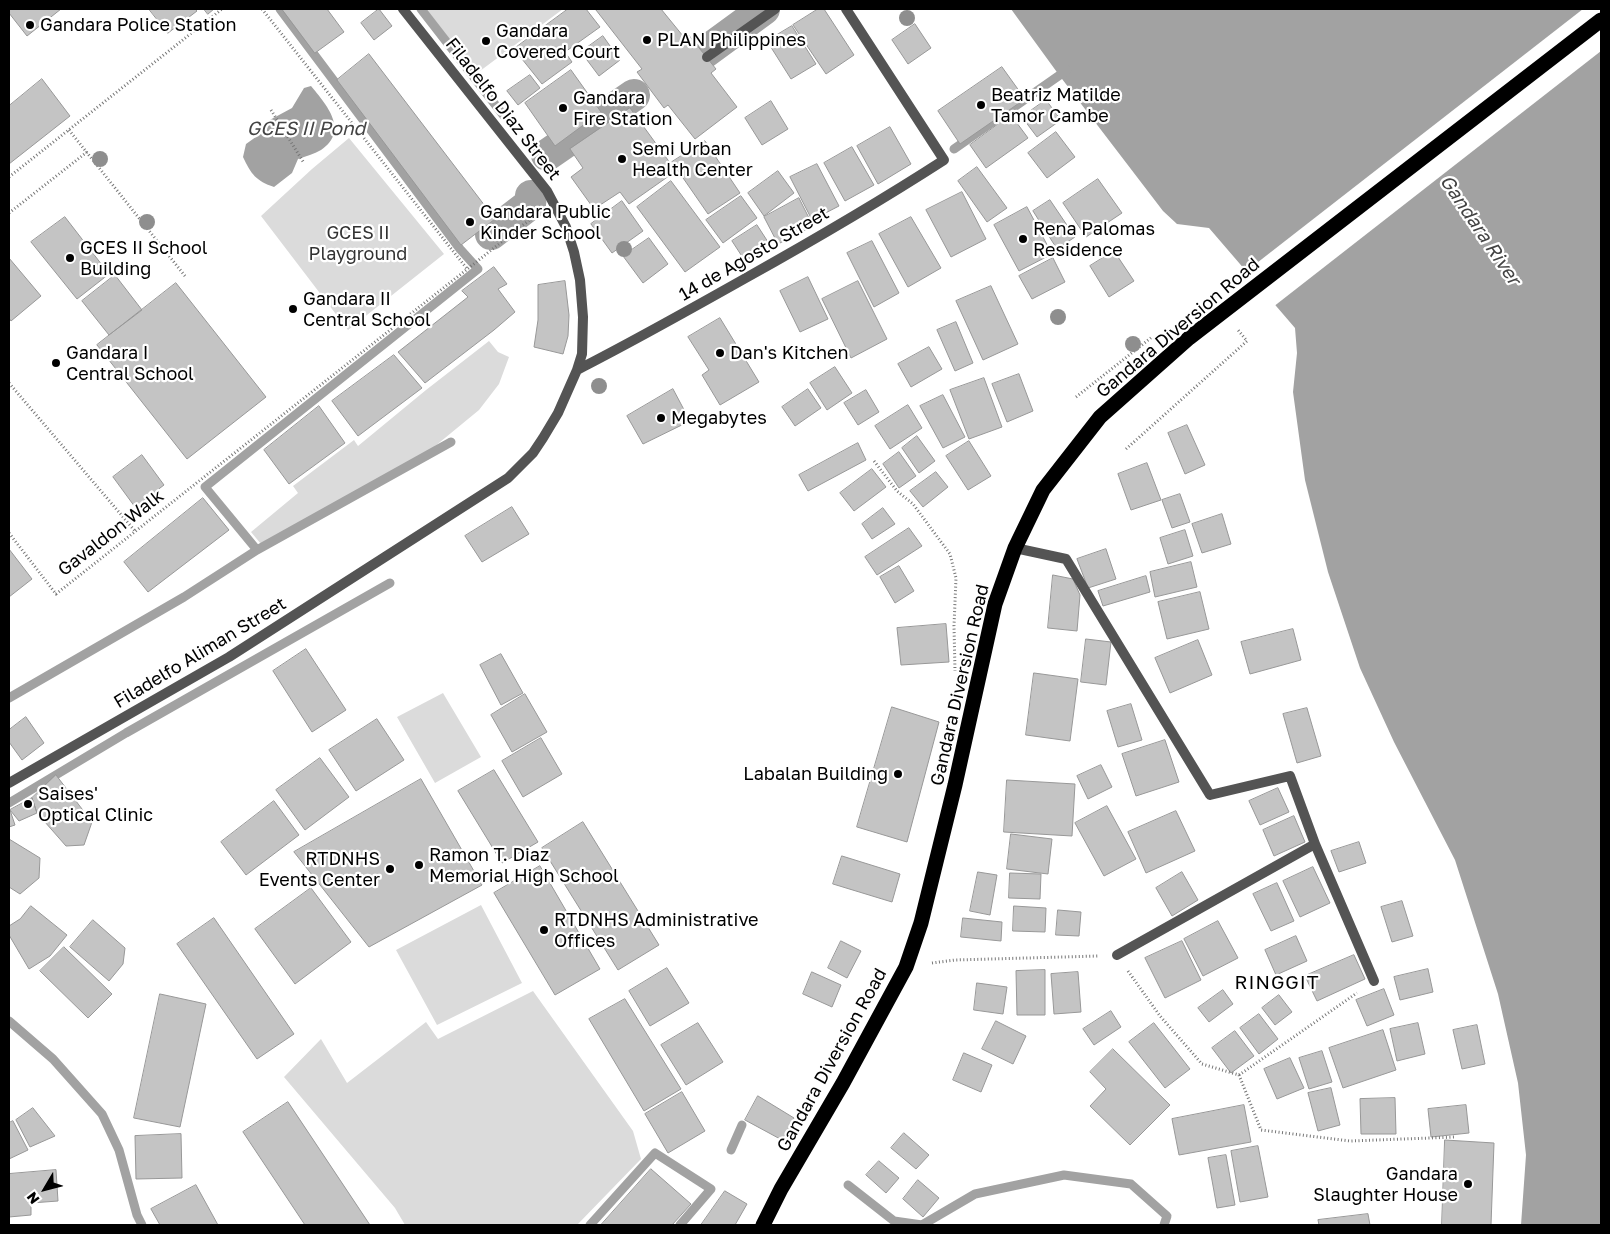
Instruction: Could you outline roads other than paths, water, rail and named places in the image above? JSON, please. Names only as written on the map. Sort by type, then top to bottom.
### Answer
[{"type":"highway","name":"Gandara Diversion Road","points":[[763,1225],[781,1189],[843,1083],[906,967],[921,922],[955,785],[995,604],[1015,548],[1043,490],[1100,416],[1189,338],[1601,20]]},
{"type":"street","name":"Filadelfo Diaz Street","points":[[403,9],[547,191],[566,226],[574,252],[580,280],[583,317],[582,354],[577,370],[558,413],[533,453],[508,478],[404,544]]},
{"type":"street","points":[[707,57],[775,9]]},
{"type":"street","name":"14 de Agosto Street","points":[[577,370],[626,345],[804,245],[944,160],[846,9]]},
{"type":"street","name":"Filadelfo Aliman Street","points":[[9,783],[229,657],[404,544]]},
{"type":"street","points":[[1015,548],[1066,559],[1210,795],[1290,776],[1315,844],[1374,981]]},
{"type":"street","points":[[1117,955],[1315,844]]},
{"type":"water","name":"Gandara River","points":[[1011,9],[1601,9],[1601,1225],[1521,1225],[1526,1155],[1518,1083],[1498,994],[1455,860],[1394,742],[1360,668],[1328,572],[1305,480],[1293,392],[1297,353],[1295,328],[1209,228],[1177,224],[1163,211]]},
{"type":"water","name":"GCES II Pond","points":[[311,86],[328,109],[335,126],[334,135],[330,143],[321,150],[298,159],[292,173],[274,187],[268,185],[255,176],[246,163],[243,157],[246,144],[260,134],[266,122],[292,108],[304,88]]},
{"type":"waterway","points":[[257,550],[205,487],[478,269],[460,249],[280,9]]},
{"type":"waterway","points":[[421,9],[504,116]]},
{"type":"waterway","points":[[704,53],[764,9]]},
{"type":"waterway","points":[[954,149],[1067,70]]},
{"type":"waterway","points":[[547,155],[634,95]]},
{"type":"waterway","points":[[491,234],[530,204],[531,196]]},
{"type":"waterway","points":[[9,698],[184,597],[257,550],[451,442]]},
{"type":"waterway","points":[[9,803],[126,733],[390,583]]},
{"type":"waterway","points":[[9,1021],[53,1059],[102,1114],[119,1150],[137,1215],[142,1225]]},
{"type":"waterway","points":[[731,1150],[742,1125]]},
{"type":"waterway","points":[[590,1225],[655,1153],[711,1189],[680,1225]]},
{"type":"waterway","points":[[848,1185],[894,1221],[922,1225],[975,1194],[1064,1175],[1131,1184],[1167,1216],[1164,1225]]},
{"type":"place","name":"Gandara Police Station","points":[[30,25]]},
{"type":"place","name":"PLAN Philippines","points":[[647,40]]},
{"type":"place","name":"Gandara Covered Court","points":[[486,41]]},
{"type":"place","name":"Beatriz Matilde Tamor Cambe","points":[[981,105]]},
{"type":"place","name":"Gandara Fire Station","points":[[563,108]]},
{"type":"place","name":"Semi Urban Health Center","points":[[622,159]]},
{"type":"place","name":"Gandara Public Kinder School","points":[[470,222]]},
{"type":"place","name":"Rena Palomas Residence","points":[[1023,239]]},
{"type":"place","name":"GCES II School Building","points":[[70,258]]},
{"type":"place","name":"Gandara II Central School","points":[[293,309]]},
{"type":"place","name":"Dan's Kitchen","points":[[720,353]]},
{"type":"place","name":"Gandara I Central School","points":[[56,363]]},
{"type":"place","name":"Megabytes","points":[[661,418]]},
{"type":"place","name":"Labalan Building","points":[[898,774]]},
{"type":"place","name":"Saises' Optical Clinic","points":[[28,804]]},
{"type":"place","name":"Ramon T. Diaz Memorial High School","points":[[419,865]]},
{"type":"place","name":"RTDNHS Events Center","points":[[390,869]]},
{"type":"place","name":"RTDNHS Administrative Offices","points":[[544,930]]},
{"type":"place","name":"Gandara Slaughter House","points":[[1468,1184]]},
{"type":"district","name":"RINGGIT","points":[[1277,983]]},
{"type":"park label","name":"GCES II Playground","points":[[358,243]]}]
